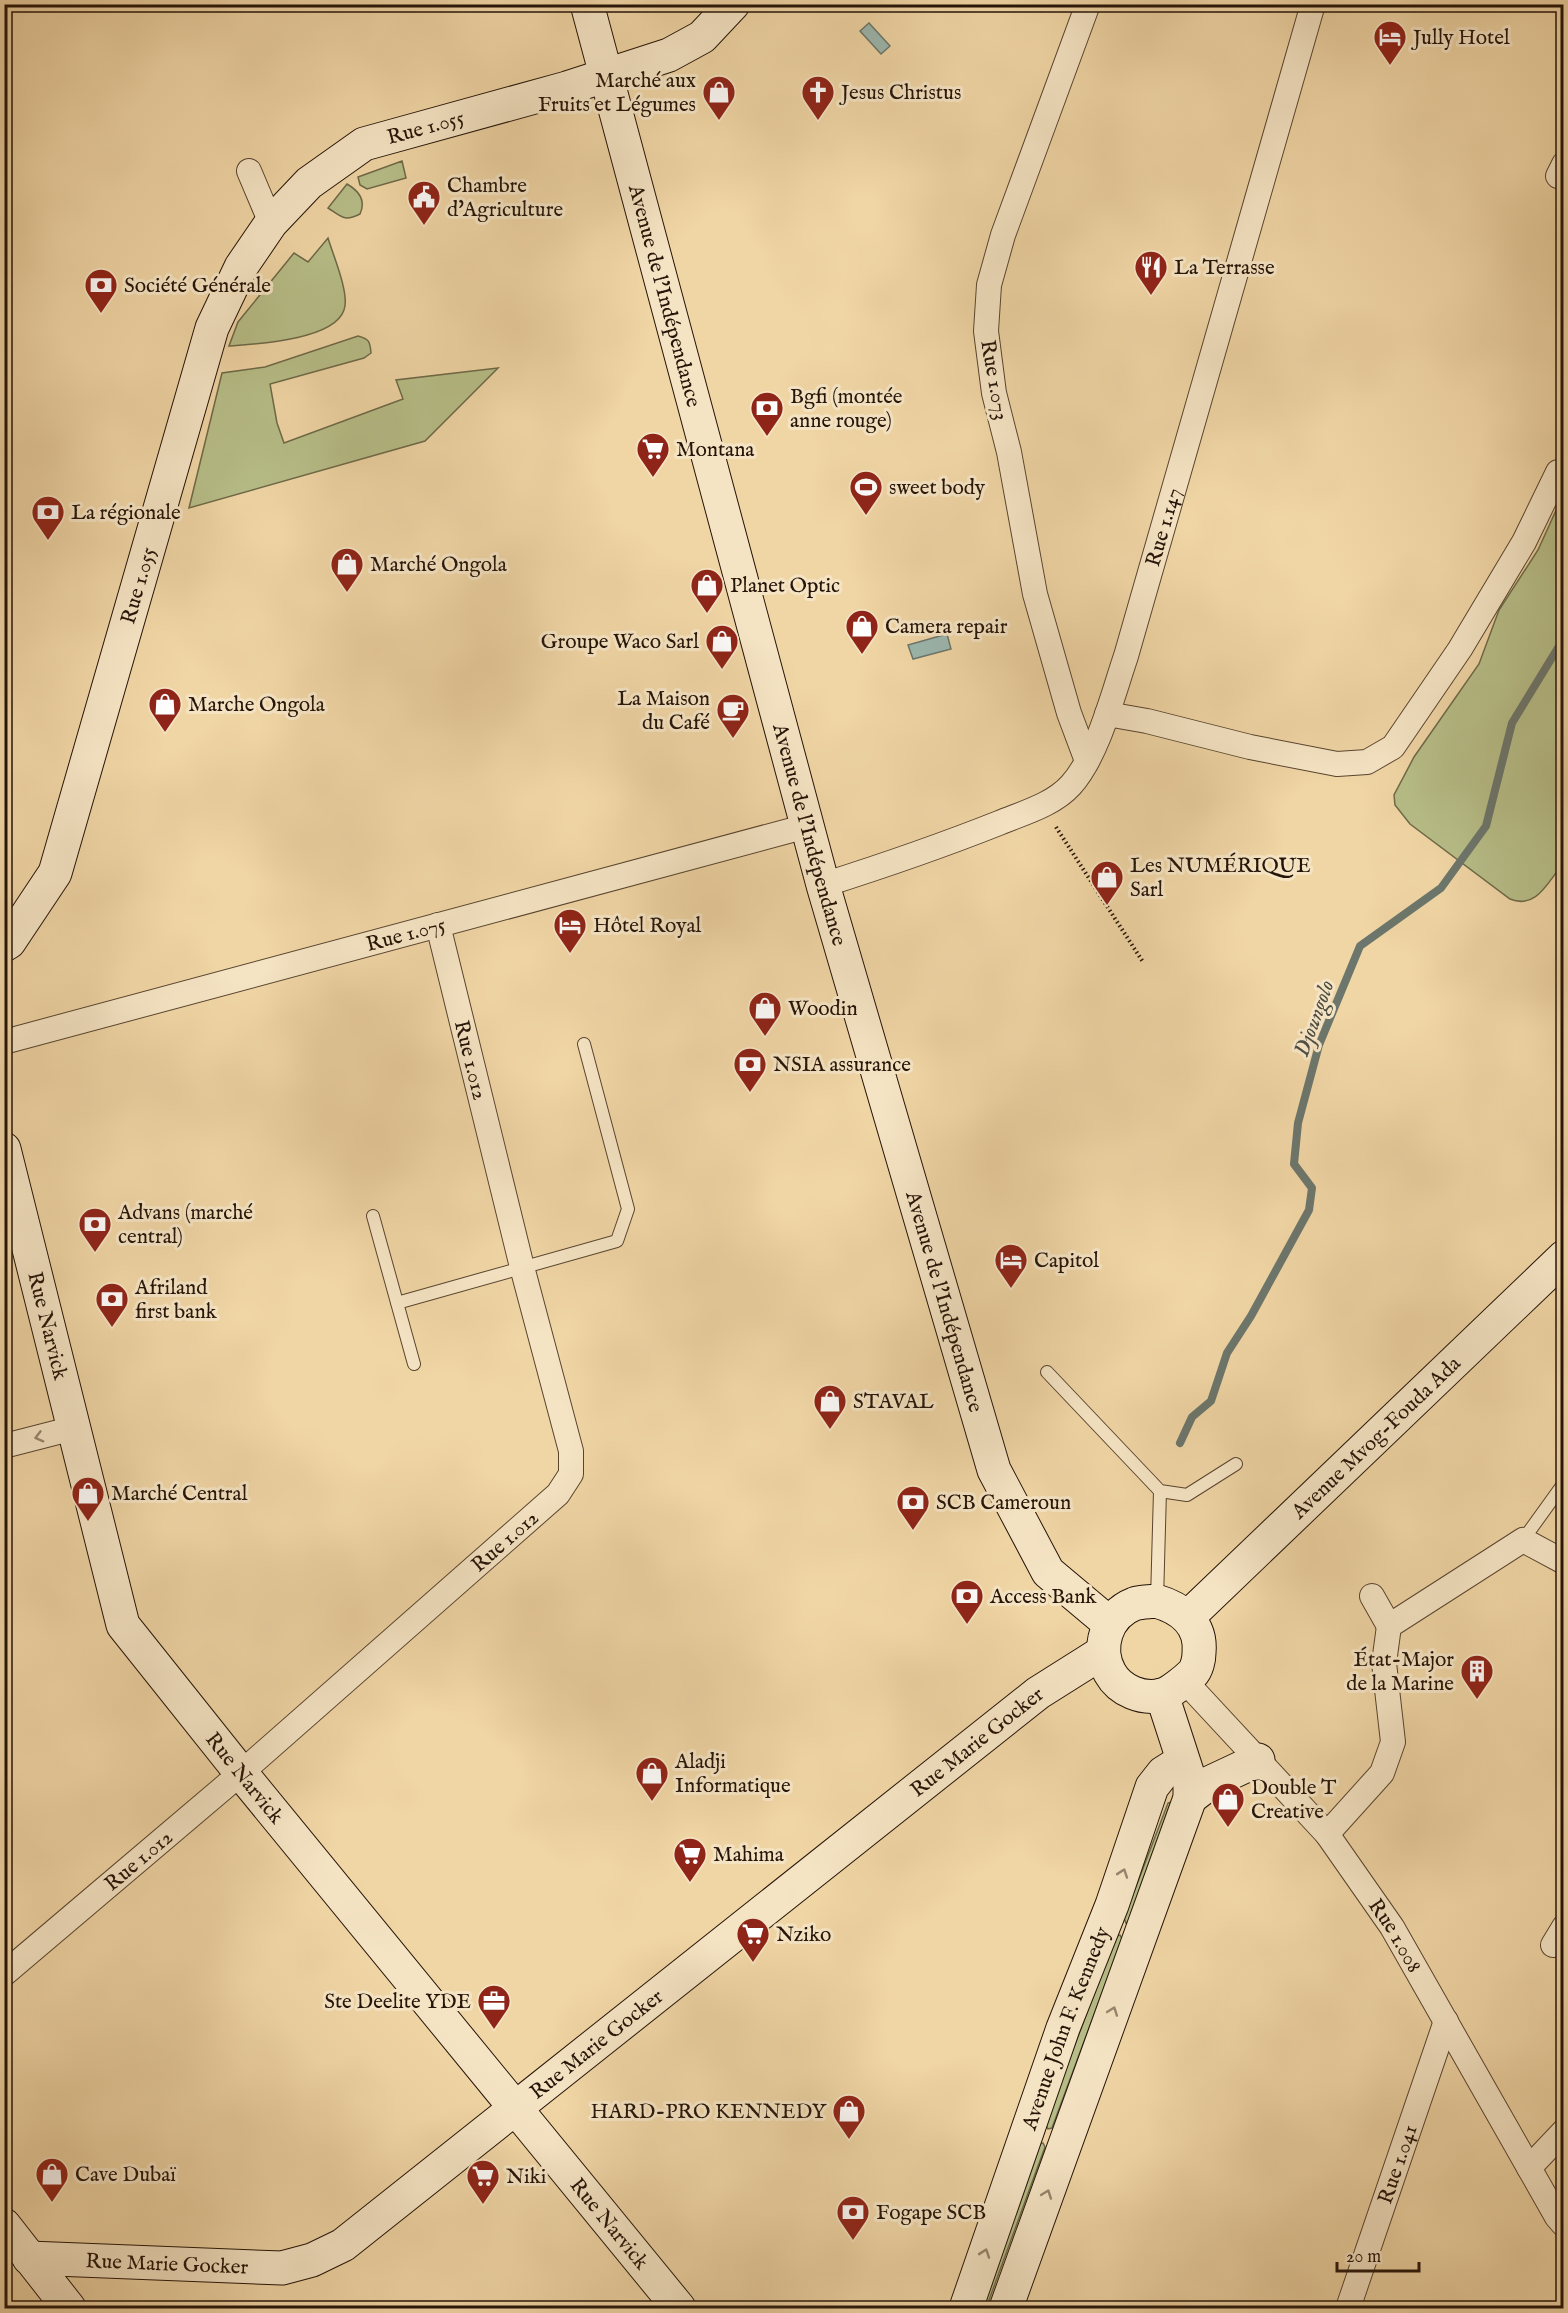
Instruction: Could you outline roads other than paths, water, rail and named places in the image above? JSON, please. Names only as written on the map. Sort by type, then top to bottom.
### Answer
[{"type":"main road","name":"Avenue de l'Indépendance","points":[[587,4],[823,885],[994,1470],[1048,1572],[1107,1638]]},
{"type":"main road","name":"Rue 1.055","points":[[4,945],[9,942],[55,873],[212,328],[241,267],[271,223],[309,183],[363,144],[567,88],[669,55],[702,37],[733,4]]},
{"type":"main road","name":"Rue Narvick","points":[[4,1149],[123,1625],[241,1773],[679,2308]]},
{"type":"main road","name":"Avenue Mvog-Fouda Ada","points":[[1188,1617],[1563,1257]]},
{"type":"main road","points":[[1156,1601],[1174,1606],[1188,1617],[1197,1632],[1200,1646],[1199,1659],[1193,1673],[1173,1687],[1142,1696],[1130,1692],[1112,1676],[1107,1638],[1121,1612],[1135,1604],[1156,1601]]},
{"type":"main road","name":"Rue Marie Gocker","points":[[29,2258],[282,2268],[312,2260],[343,2245],[1107,1638]]},
{"type":"main road","name":"Avenue John F. Kennedy","points":[[1004,2308],[1190,1798],[1190,1781],[1182,1761],[1173,1687]]},
{"type":"main road","points":[[1190,1798],[1210,1782],[1258,1760]]},
{"type":"main road","name":"Avenue John F. Kennedy","points":[[968,2302],[1064,2028],[1112,1905],[1152,1787],[1163,1773],[1182,1761]]},
{"type":"main road","points":[[1112,1905],[1147,1918]]},
{"type":"main road","points":[[1032,2118],[1069,2132]]},
{"type":"main road","points":[[4,2225],[69,2308]]},
{"type":"main road","points":[[968,2302],[1004,2308]]},
{"type":"street","name":"Rue 1.073","points":[[1087,761],[1069,713],[1035,594],[1009,452],[994,393],[986,331],[989,285],[1003,235],[1088,4]]},
{"type":"street","name":"Rue 1.147","points":[[823,885],[936,848],[1043,805],[1071,786],[1087,761],[1107,714],[1313,4]]},
{"type":"street","points":[[249,171],[271,223]]},
{"type":"street","points":[[1107,714],[1147,721],[1250,747],[1337,764],[1367,762],[1394,747],[1460,649],[1524,542],[1558,472]]},
{"type":"street","name":"Rue 1.075","points":[[4,1042],[807,826]]},
{"type":"street","name":"Rue 1.012","points":[[4,1974],[241,1773],[558,1494],[572,1474],[571,1451],[522,1267],[438,925]]},
{"type":"street","points":[[4,1446],[74,1428]]},
{"type":"street","points":[[1389,1626],[1523,1540],[1563,1562]]},
{"type":"street","points":[[1327,1834],[1382,1773],[1393,1742],[1384,1663],[1389,1626],[1372,1596]]},
{"type":"street","name":"Rue 1.008","points":[[1173,1687],[1258,1760],[1327,1834],[1392,1927],[1563,2225]]},
{"type":"street","name":"Rue 1.041","points":[[1348,2308],[1446,2021]]},
{"type":"street","points":[[1529,2168],[1563,2131]]},
{"type":"lane","points":[[398,1303],[617,1241],[628,1209],[584,1044]]},
{"type":"lane","points":[[374,1216],[414,1364]]},
{"type":"lane","points":[[1047,1372],[1160,1491],[1187,1495],[1236,1464]]},
{"type":"lane","points":[[1523,1540],[1563,1483]]},
{"type":"lane","points":[[1156,1601],[1160,1491]]},
{"type":"water","points":[[869,23],[890,46],[881,54],[860,31]]},
{"type":"water","points":[[947,634],[951,649],[913,659],[908,645]]},
{"type":"waterway","name":"Djoungolo","points":[[1180,1443],[1192,1417],[1211,1401],[1227,1353],[1251,1316],[1309,1210],[1312,1188],[1294,1164],[1298,1123],[1319,1045],[1360,946],[1441,888],[1486,826],[1512,723],[1564,638]]},
{"type":"place","name":"Jully Hotel","points":[[1390,66]]},
{"type":"place","name":"Marché aux Fruits et Légumes","points":[[719,121]]},
{"type":"place","name":"Jesus Christus","points":[[818,121]]},
{"type":"place","name":"Chambre d'Agriculture","points":[[424,226]]},
{"type":"place","name":"La Terrasse","points":[[1151,296]]},
{"type":"place","name":"Société Générale","points":[[101,314]]},
{"type":"place","name":"Bgfi (montée anne rouge)","points":[[767,437]]},
{"type":"place","name":"Montana","points":[[653,478]]},
{"type":"place","name":"sweet body","points":[[866,516]]},
{"type":"place","name":"La régionale","points":[[48,541]]},
{"type":"place","name":"Marché Ongola","points":[[347,593]]},
{"type":"place","name":"Planet Optic","points":[[707,614]]},
{"type":"place","name":"Camera repair","points":[[862,655]]},
{"type":"place","name":"Groupe Waco Sarl","points":[[722,670]]},
{"type":"place","name":"Marche Ongola","points":[[165,733]]},
{"type":"place","name":"La Maison du Café","points":[[733,739]]},
{"type":"place","name":"Les NUMÉRIQUE Sarl","points":[[1107,906]]},
{"type":"place","name":"Hôtel Royal","points":[[570,954]]},
{"type":"place","name":"Woodin","points":[[765,1037]]},
{"type":"place","name":"NSIA assurance","points":[[750,1093]]},
{"type":"place","name":"Advans (marché central)","points":[[95,1253]]},
{"type":"place","name":"Capitol","points":[[1011,1289]]},
{"type":"place","name":"Afriland first bank","points":[[112,1328]]},
{"type":"place","name":"STAVAL","points":[[830,1430]]},
{"type":"place","name":"Marché Central","points":[[88,1522]]},
{"type":"place","name":"SCB Cameroun","points":[[913,1531]]},
{"type":"place","name":"Access Bank","points":[[967,1625]]},
{"type":"place","name":"État-Major de la Marine","points":[[1477,1700]]},
{"type":"place","name":"Aladji Informatique","points":[[652,1802]]},
{"type":"place","name":"Double T Creative","points":[[1228,1828]]},
{"type":"place","name":"Mahima","points":[[690,1883]]},
{"type":"place","name":"Nziko","points":[[753,1963]]},
{"type":"place","name":"Ste Deelite YDE","points":[[494,2030]]},
{"type":"place","name":"HARD-PRO KENNEDY","points":[[849,2140]]},
{"type":"place","name":"Cave Dubaï","points":[[52,2203]]},
{"type":"place","name":"Niki","points":[[483,2205]]},
{"type":"place","name":"Fogape SCB","points":[[853,2241]]}]
